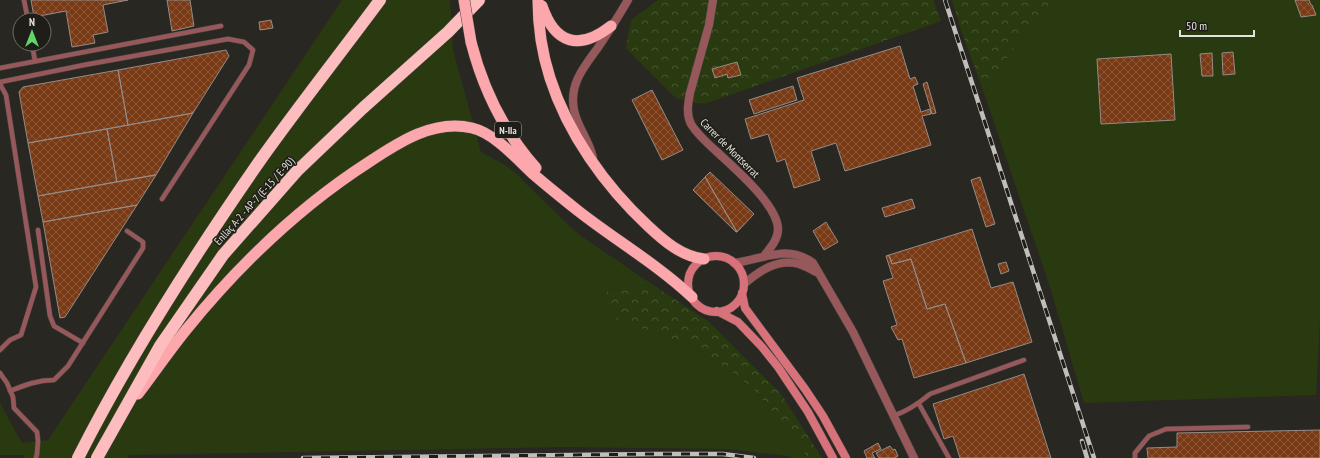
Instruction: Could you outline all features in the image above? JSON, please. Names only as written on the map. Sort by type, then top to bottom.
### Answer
[{"type":"highway","name":"Enllaç A-2 - AP-7 (E-15 / E-90)","points":[[78,458],[97,420],[140,344],[198,253],[260,161],[380,0]]},
{"type":"highway","name":"N-IIa","points":[[464,0],[471,42],[481,76],[496,111],[528,159],[569,204],[664,272],[692,297]]},
{"type":"highway","name":"Enllaç A-2 - AP-7 (E-15 / E-90)","points":[[97,458],[160,346],[223,255],[296,171],[363,108],[448,32],[479,0]]},
{"type":"highway","points":[[539,0],[549,24],[554,31],[567,39],[589,39],[602,34],[611,26]]},
{"type":"highway","points":[[539,0],[540,33],[550,78],[566,118],[580,144],[614,190],[632,211],[651,229],[679,251],[693,257],[704,259]]},
{"type":"highway","points":[[118,420],[186,330],[257,252],[294,218],[349,175],[393,146],[425,130],[458,126],[473,128],[491,137],[569,204]]},
{"type":"main road","points":[[692,297],[689,290],[690,276],[693,269],[704,259],[717,256],[724,257],[740,269],[745,308],[806,389],[846,458]]},
{"type":"main road","points":[[717,311],[730,308],[739,298],[743,289]]},
{"type":"main road","name":"N-IIa","points":[[692,297],[702,308],[717,311],[738,322],[762,347],[778,367],[808,412],[833,458]]},
{"type":"street","points":[[593,163],[592,152],[577,122],[574,110],[574,88],[580,73],[628,0]]},
{"type":"street","name":"Carrer de Montserrat","points":[[713,0],[709,25],[688,102],[688,116],[702,137],[751,185],[769,205],[777,221],[778,230],[774,242],[764,256]]},
{"type":"street","points":[[734,263],[744,262],[774,254],[792,253],[805,258],[812,263],[853,332],[914,458]]},
{"type":"street","points":[[743,289],[755,275],[766,268],[778,264],[792,262],[800,264],[816,272]]},
{"type":"lane","points":[[24,0],[26,12]]},
{"type":"lane","points":[[0,68],[221,26]]},
{"type":"lane","points":[[0,350],[10,340],[21,335],[36,288],[6,95],[0,83],[84,65],[228,39],[244,42],[254,50],[249,65],[162,199]]},
{"type":"lane","points":[[33,52],[35,61]]},
{"type":"lane","points":[[38,230],[50,316],[54,326],[83,343]]},
{"type":"lane","points":[[10,391],[41,380],[54,380],[68,366],[143,248],[143,242],[127,231]]},
{"type":"lane","points":[[894,416],[919,404],[930,394],[1024,360]]},
{"type":"lane","points":[[0,373],[10,391],[14,408],[37,432],[38,454],[36,458]]},
{"type":"lane","points":[[919,404],[949,458]]},
{"type":"lane","points":[[1135,458],[1135,452],[1149,436],[1166,429],[1248,427]]},
{"type":"green space","points":[[342,0],[450,0],[453,50],[481,152],[515,172],[578,234],[653,285],[608,289],[655,332],[686,344],[720,364],[753,388],[806,452],[804,458],[793,458],[788,456],[728,449],[562,447],[128,455],[128,458],[25,458],[24,455],[0,455],[0,403],[22,443],[48,440]]},
{"type":"green space","points":[[658,0],[933,0],[941,21],[704,104],[676,98],[626,48],[631,20]]},
{"type":"green space","points":[[952,0],[1060,0],[1043,12],[1025,31],[984,93],[961,30]]},
{"type":"green space","points":[[1060,0],[1320,0],[1320,318],[1316,395],[1084,403],[1050,287],[984,93],[1025,31],[1043,12]]},
{"type":"green space","points":[[653,285],[708,321],[781,394],[822,458],[804,458],[805,452],[753,388],[720,364],[686,344],[655,332],[619,322],[604,303],[608,289]]},
{"type":"building","points":[[31,0],[128,0],[103,5],[108,32],[93,35],[95,43],[72,47],[66,11],[52,14],[52,12],[33,12]]},
{"type":"building","points":[[167,0],[190,0],[194,26],[172,31]]},
{"type":"building","points":[[1295,0],[1309,0],[1316,15],[1301,17]]},
{"type":"building","points":[[271,20],[273,28],[260,30],[259,22]]},
{"type":"building","points":[[900,46],[910,79],[915,77],[918,84],[913,86],[921,112],[930,109],[931,114],[922,116],[931,145],[845,171],[836,143],[811,151],[820,180],[794,188],[785,159],[777,162],[768,134],[751,139],[745,119],[804,100],[797,78]]},
{"type":"building","points":[[226,50],[229,56],[193,113],[128,125],[118,70]]},
{"type":"building","points":[[1233,52],[1235,74],[1223,75],[1222,53]]},
{"type":"building","points":[[1212,53],[1213,76],[1202,76],[1200,54]]},
{"type":"building","points":[[1171,54],[1175,120],[1101,124],[1097,59]]},
{"type":"building","points":[[737,62],[741,75],[728,78],[727,74],[715,78],[712,69]]},
{"type":"building","points":[[118,70],[128,125],[28,143],[19,92],[23,87]]},
{"type":"building","points":[[927,82],[936,113],[932,114],[923,84]]},
{"type":"building","points":[[793,86],[797,100],[754,114],[749,100]]},
{"type":"building","points":[[652,90],[683,150],[662,160],[632,100]]},
{"type":"building","points":[[193,113],[156,175],[117,182],[107,129]]},
{"type":"building","points":[[107,129],[117,182],[38,196],[28,143]]},
{"type":"building","points":[[710,172],[754,214],[737,232],[705,177]]},
{"type":"building","points":[[156,175],[137,205],[43,222],[38,196]]},
{"type":"building","points":[[705,177],[737,232],[693,190]]},
{"type":"building","points":[[980,177],[995,224],[986,227],[971,180]]},
{"type":"building","points":[[912,199],[915,208],[885,217],[882,208]]},
{"type":"building","points":[[137,205],[65,317],[60,318],[43,222]]},
{"type":"building","points":[[826,222],[838,242],[824,250],[813,231]]},
{"type":"building","points":[[972,229],[991,288],[1013,282],[1032,342],[966,363],[945,304],[927,309],[911,259],[892,264],[889,255]]},
{"type":"building","points":[[889,255],[892,264],[911,259],[927,309],[945,304],[966,363],[914,378],[902,339],[898,340],[891,327],[897,325],[883,281],[893,278],[886,256]]},
{"type":"building","points":[[1006,262],[1009,271],[1001,274],[998,264]]},
{"type":"building","points":[[1024,374],[1051,458],[960,458],[953,436],[944,439],[933,404]]},
{"type":"building","points":[[1320,430],[1320,458],[1148,458],[1147,448],[1177,447],[1177,433]]},
{"type":"building","points":[[878,443],[881,449],[872,453],[875,458],[867,458],[864,451]]},
{"type":"building","points":[[890,446],[893,450],[895,449],[898,456],[895,458],[879,458],[876,453]]},
{"type":"railway","points":[[945,0],[1094,458]]},
{"type":"railway","points":[[1082,441],[1087,458]]},
{"type":"railway","points":[[303,458],[655,454],[723,454],[754,458]]}]
